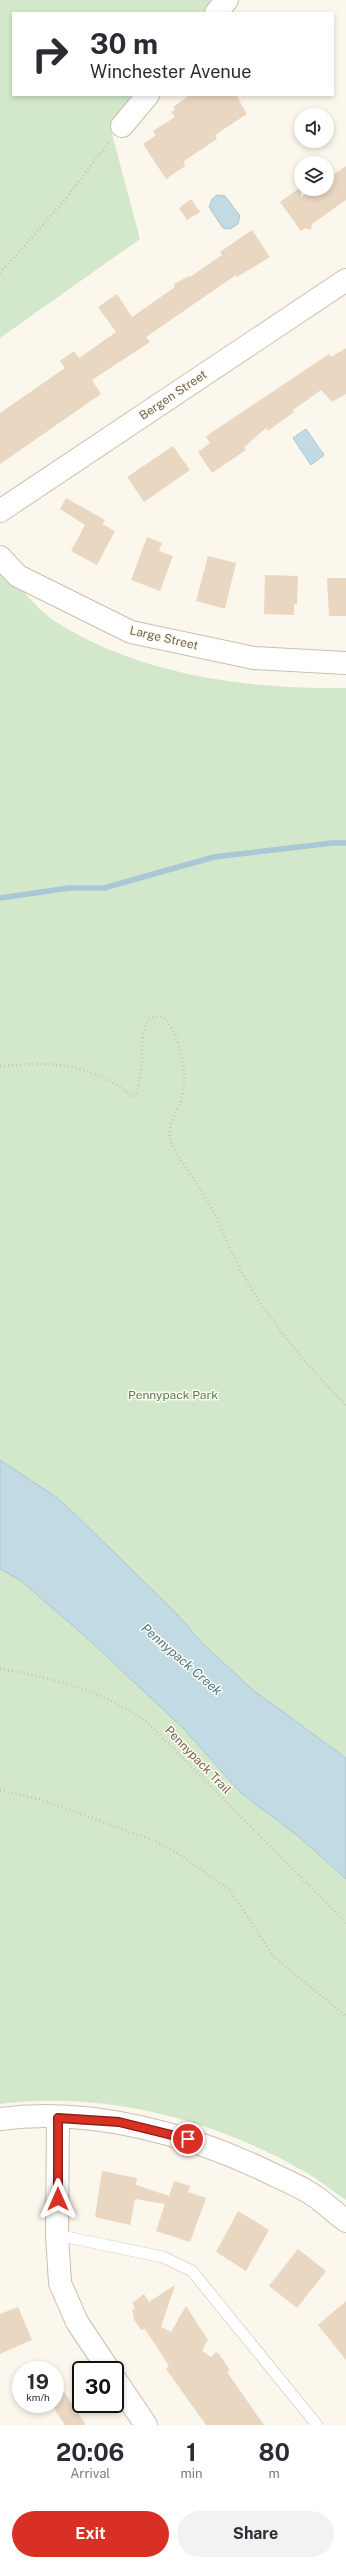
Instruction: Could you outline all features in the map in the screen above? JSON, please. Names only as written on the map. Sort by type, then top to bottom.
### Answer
[{"type":"street","points":[[217,12],[227,0]]},
{"type":"street","points":[[122,126],[147,96]]},
{"type":"street","name":"Bergen Street","points":[[0,511],[346,280]]},
{"type":"street","name":"Large Street","points":[[0,557],[18,576],[131,632],[254,658],[346,663]]},
{"type":"street","points":[[58,2118],[57,2235],[60,2283],[77,2322],[103,2361]]},
{"type":"street","points":[[0,2120],[58,2118],[119,2122],[188,2139],[250,2163],[310,2193],[346,2221]]},
{"type":"street","points":[[124,2392],[146,2425]]},
{"type":"lane","points":[[57,2235],[163,2257],[192,2271],[317,2425]]},
{"type":"path","points":[[0,273],[63,202],[122,126]]},
{"type":"path","points":[[0,1066],[52,1063],[76,1067],[117,1085],[133,1096],[136,1094],[139,1081],[143,1032],[152,1018],[158,1015],[164,1016],[170,1022],[184,1070],[182,1098],[170,1131],[171,1142],[206,1199],[241,1270],[256,1295],[288,1341],[346,1405]]},
{"type":"path","name":"Pennypack Trail","points":[[0,1669],[42,1677],[88,1690],[125,1708],[146,1721],[346,1923]]},
{"type":"path","points":[[0,1790],[56,1805],[155,1841],[180,1855],[230,1890],[274,1957],[346,2016]]},
{"type":"green space","points":[[0,0],[218,0],[208,12],[12,12],[12,96],[141,96],[112,134],[140,239],[0,338]]},
{"type":"green space","name":"Pennypack Park","points":[[0,566],[50,618],[89,640],[124,655],[159,667],[196,676],[233,682],[271,686],[346,688],[346,2200],[316,2179],[264,2150],[191,2122],[154,2112],[116,2105],[77,2101],[38,2101],[0,2104]]},
{"type":"water","points":[[217,195],[225,196],[240,216],[238,224],[230,229],[223,228],[209,207],[212,199]]},
{"type":"water","points":[[306,429],[324,455],[311,465],[293,438]]},
{"type":"water","name":"Pennypack Creek","points":[[0,1460],[56,1497],[75,1514],[178,1615],[201,1642],[253,1690],[346,1758],[346,1879],[298,1836],[241,1793],[184,1729],[88,1639],[20,1580],[0,1569]]},
{"type":"building","points":[[189,96],[237,96],[247,114],[215,135],[217,139],[184,161],[185,166],[166,179],[143,144],[156,135],[153,131],[175,117],[171,112],[175,110],[173,107]]},
{"type":"building","points":[[346,166],[346,200],[312,224],[311,230],[305,228],[301,231],[280,202],[294,192],[294,196],[301,197],[334,196],[334,174]]},
{"type":"building","points":[[191,199],[200,212],[187,220],[179,208]]},
{"type":"building","points":[[252,230],[270,257],[237,277],[236,275],[146,337],[150,342],[92,380],[101,394],[0,464],[0,413],[65,368],[60,361],[74,351],[79,358],[116,332],[98,307],[117,294],[132,317],[175,287],[174,284],[189,276],[190,277],[222,255],[220,252]]},
{"type":"building","points":[[346,348],[346,394],[332,402],[321,390],[293,410],[294,412],[268,431],[266,428],[244,447],[246,450],[212,473],[198,452],[210,443],[206,437],[329,354],[331,357]]},
{"type":"building","points":[[173,446],[190,470],[144,502],[127,477]]},
{"type":"building","points":[[66,498],[105,520],[102,524],[115,531],[97,565],[71,551],[85,525],[60,509]]},
{"type":"building","points":[[147,537],[162,543],[159,551],[173,556],[160,591],[131,580]]},
{"type":"building","points":[[208,556],[236,563],[225,609],[196,601]]},
{"type":"building","points":[[265,575],[298,576],[297,605],[294,604],[294,615],[264,614]]},
{"type":"building","points":[[327,578],[346,578],[346,616],[329,616]]},
{"type":"building","points":[[102,2171],[137,2178],[136,2185],[169,2196],[174,2181],[190,2186],[188,2192],[206,2198],[190,2242],[156,2231],[165,2204],[135,2199],[130,2225],[95,2217]]},
{"type":"building","points":[[238,2211],[269,2230],[246,2271],[216,2252]]},
{"type":"building","points":[[298,2249],[326,2271],[297,2308],[269,2286]]},
{"type":"building","points":[[175,2285],[161,2327],[171,2332],[186,2306],[208,2340],[202,2351],[211,2357],[216,2352],[219,2354],[230,2370],[227,2372],[264,2425],[206,2425],[166,2369],[169,2366],[145,2329],[141,2330],[133,2318],[132,2310],[135,2308],[132,2303],[144,2294],[149,2302]]},
{"type":"building","points":[[346,2301],[346,2360],[318,2325]]},
{"type":"building","points":[[18,2307],[32,2340],[0,2354],[0,2314]]},
{"type":"building","points":[[64,2392],[72,2404],[72,2413],[78,2413],[86,2425],[65,2425],[57,2413],[64,2413]]},
{"type":"waterway","points":[[0,898],[69,888],[104,888],[214,857],[332,843],[346,843]]},
{"type":"route","points":[[58,2199],[58,2118],[119,2122],[188,2139]]}]
